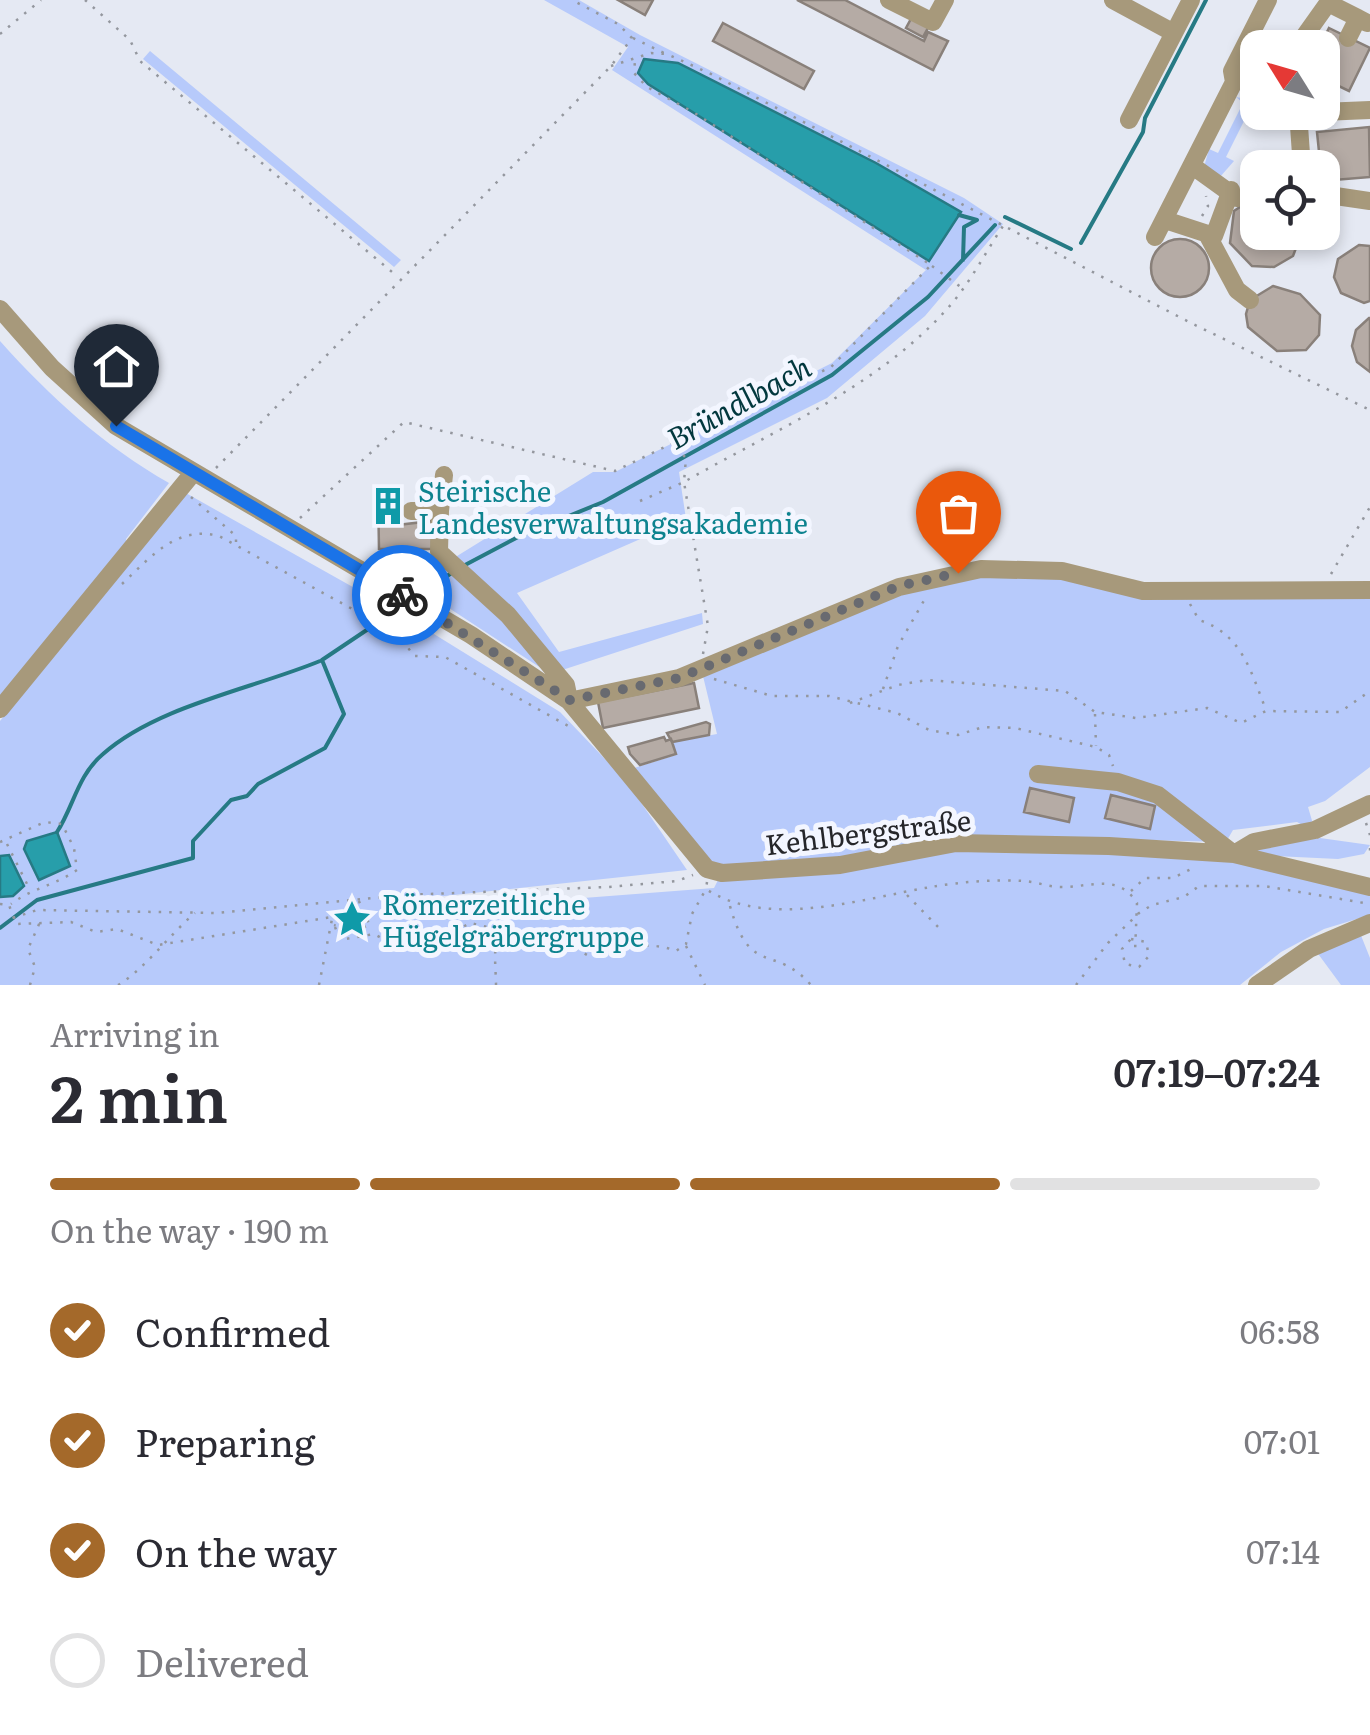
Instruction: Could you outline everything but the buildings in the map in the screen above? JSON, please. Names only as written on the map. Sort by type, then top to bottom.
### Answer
[{"type":"street","points":[[889,0],[933,22],[944,0]]},
{"type":"street","points":[[1114,0],[1174,32]]},
{"type":"street","points":[[1129,120],[1191,0]]},
{"type":"street","points":[[1200,172],[1236,197],[1214,236],[1160,229],[1200,172],[1234,82],[1232,71],[1268,0]]},
{"type":"street","points":[[1309,30],[1328,3],[1366,21],[1348,38]]},
{"type":"street","points":[[1340,111],[1370,110]]},
{"type":"street","points":[[1340,197],[1370,201]]},
{"type":"street","points":[[1200,232],[1237,290],[1250,300]]},
{"type":"street","points":[[0,309],[52,368],[116,426],[411,600],[570,700],[707,870]]},
{"type":"street","points":[[444,475],[439,552],[508,615],[566,685],[570,700]]},
{"type":"street","points":[[0,709],[177,494],[199,477]]},
{"type":"street","points":[[411,511],[440,510]]},
{"type":"street","points":[[570,700],[702,670],[899,586],[981,569],[1062,571],[1144,591],[1370,590]]},
{"type":"street","points":[[1038,774],[1118,782],[1158,795],[1230,854],[1254,842],[1315,830],[1370,804]]},
{"type":"street","name":"Kehlbergstraße","points":[[707,870],[722,873],[840,865],[956,843],[1230,854],[1370,887]]},
{"type":"street","points":[[1257,985],[1309,948],[1370,923]]},
{"type":"path","points":[[0,34],[41,0]]},
{"type":"path","points":[[84,0],[130,40],[140,61],[399,278]]},
{"type":"path","points":[[572,0],[631,36],[775,105],[1003,226],[1370,410]]},
{"type":"path","points":[[199,477],[611,66],[631,36]]},
{"type":"path","points":[[611,66],[652,53],[667,54]]},
{"type":"path","points":[[634,61],[634,72],[646,87],[694,112],[962,288]]},
{"type":"path","points":[[1200,172],[1208,206],[1200,232]]},
{"type":"path","points":[[640,501],[684,482],[847,390],[946,310],[1003,226]]},
{"type":"path","points":[[292,516],[308,514],[404,422],[615,472],[831,366],[931,265]]},
{"type":"path","points":[[672,445],[686,458],[684,482],[708,626],[702,670],[772,696],[804,693],[897,713],[930,730],[958,734],[983,727],[1015,728],[1096,747],[1109,756],[1118,782]]},
{"type":"path","points":[[177,494],[194,499],[213,513],[236,536],[236,545]]},
{"type":"path","points":[[1332,590],[1329,577],[1370,507]]},
{"type":"path","points":[[122,584],[169,543],[189,532],[219,536],[398,634],[414,656],[445,657],[533,702],[562,725],[595,732]]},
{"type":"path","points":[[883,690],[898,646],[916,621],[936,576]]},
{"type":"path","points":[[1183,591],[1200,620],[1220,627],[1243,652],[1266,712]]},
{"type":"path","points":[[850,703],[883,690],[927,680],[1065,691],[1095,712],[1136,718],[1207,708],[1242,723],[1266,712],[1340,712],[1370,691]]},
{"type":"path","points":[[1095,712],[1096,747]]},
{"type":"path","points":[[0,842],[44,822],[62,824],[74,848],[77,870],[58,883],[30,890],[10,907]]},
{"type":"path","points":[[6,842],[30,890]]},
{"type":"path","points":[[1130,893],[1145,878],[1173,878],[1230,854]]},
{"type":"path","points":[[13,918],[38,910],[196,912],[677,881],[707,870],[706,889],[692,914],[686,944],[706,985]]},
{"type":"path","points":[[706,889],[730,904],[786,908],[906,894],[931,887],[1026,881],[1062,887],[1107,882],[1130,893],[1139,913],[1135,952]]},
{"type":"path","points":[[1076,985],[1108,943],[1139,913],[1152,904],[1184,897],[1199,886],[1264,886],[1370,904]]},
{"type":"path","points":[[496,985],[496,938],[524,909],[530,890]]},
{"type":"path","points":[[906,894],[941,930]]},
{"type":"path","points":[[10,907],[16,924],[71,922],[96,932],[117,929],[158,945],[332,917],[352,910],[358,899]]},
{"type":"path","points":[[358,899],[374,934],[402,949],[439,940],[454,928],[470,923],[568,944],[590,956],[630,946],[661,945],[676,951],[686,944]]},
{"type":"path","points":[[0,904],[10,907]]},
{"type":"path","points":[[730,904],[738,937],[753,953],[797,970],[811,985]]},
{"type":"path","points":[[118,985],[136,974],[158,945],[196,912]]},
{"type":"path","points":[[332,917],[340,940],[374,934]]},
{"type":"path","points":[[30,985],[35,966],[28,949],[40,922]]},
{"type":"path","points":[[334,925],[348,930],[370,926]]},
{"type":"path","points":[[319,985],[334,925]]},
{"type":"path","points":[[1131,939],[1138,940],[1146,942],[1149,956],[1139,967],[1125,964],[1122,949],[1131,939]]},
{"type":"shaded area","points":[[544,0],[579,0],[640,35],[964,198],[1003,224],[925,316],[827,398],[679,472],[686,519],[517,593],[559,652],[702,613],[703,624],[550,674],[429,595],[438,584],[428,574],[593,472],[615,472],[832,363],[926,270],[612,70],[628,47]],"holes":[[[678,63],[876,163],[960,213],[928,260],[648,84],[638,73]]]},
{"type":"shaded area","points":[[150,51],[401,260],[394,267],[143,59]]},
{"type":"shaded area","points":[[644,59],[678,63],[876,163],[961,212],[929,261],[648,84],[638,73]]},
{"type":"shaded area","points":[[1240,109],[1240,129],[1226,157],[1234,161],[1220,177],[1204,167],[1209,149],[1218,153]]},
{"type":"shaded area","points":[[0,341],[79,419],[169,483],[126,539],[127,545],[0,703]]},
{"type":"shaded area","points":[[184,492],[408,618],[560,712],[627,782],[687,870],[389,902],[400,912],[714,888],[719,878],[946,849],[1204,855],[1370,893],[1370,915],[1324,929],[1281,952],[1240,985],[0,985],[0,897],[13,896],[9,856],[0,856],[0,721]]},
{"type":"shaded area","points":[[979,571],[1061,577],[1085,585],[1370,594],[1370,767],[1325,801],[1308,807],[1313,824],[1308,828],[1297,822],[1233,830],[1226,842],[1096,839],[736,867],[711,863],[631,769],[676,755],[673,742],[717,734],[702,672],[878,599]]},
{"type":"shaded area","points":[[57,832],[70,866],[39,880],[24,849],[27,841]]},
{"type":"shaded area","points":[[1320,838],[1370,845],[1364,854],[1338,859],[1255,855],[1252,847]]},
{"type":"shaded area","points":[[9,855],[24,886],[13,896],[0,897],[0,856]]},
{"type":"shaded area","points":[[1360,933],[1370,958],[1370,985],[1341,985],[1316,951]]},
{"type":"waterway","name":"Bründlbach","points":[[1081,243],[1143,132],[1145,118],[1206,0]]},
{"type":"waterway","points":[[959,215],[977,220],[964,227],[963,260]]},
{"type":"waterway","name":"Bründlbach","points":[[1005,217],[1071,249]]},
{"type":"waterway","name":"Bründlbach","points":[[465,565],[520,536],[603,502],[832,375],[928,297],[995,225]]},
{"type":"waterway","name":"Bründlbach","points":[[419,595],[453,572]]},
{"type":"waterway","name":"Bründlbach","points":[[0,928],[37,900],[193,858],[193,841],[231,800],[247,796],[258,784],[325,748],[344,714],[322,660],[407,603]]},
{"type":"waterway","points":[[57,832],[87,772],[125,737],[177,711],[320,661]]},
{"type":"way so far","points":[[402,595],[570,700],[679,678],[899,586],[958,573]]},
{"type":"place","name":"Steirische Landesverwaltungsakademie","points":[[388,506]]},
{"type":"place","name":"Römerzeitliche Hügelgräbergruppe","points":[[352,919]]},
{"type":"route","points":[[116,426],[402,595]]}]
